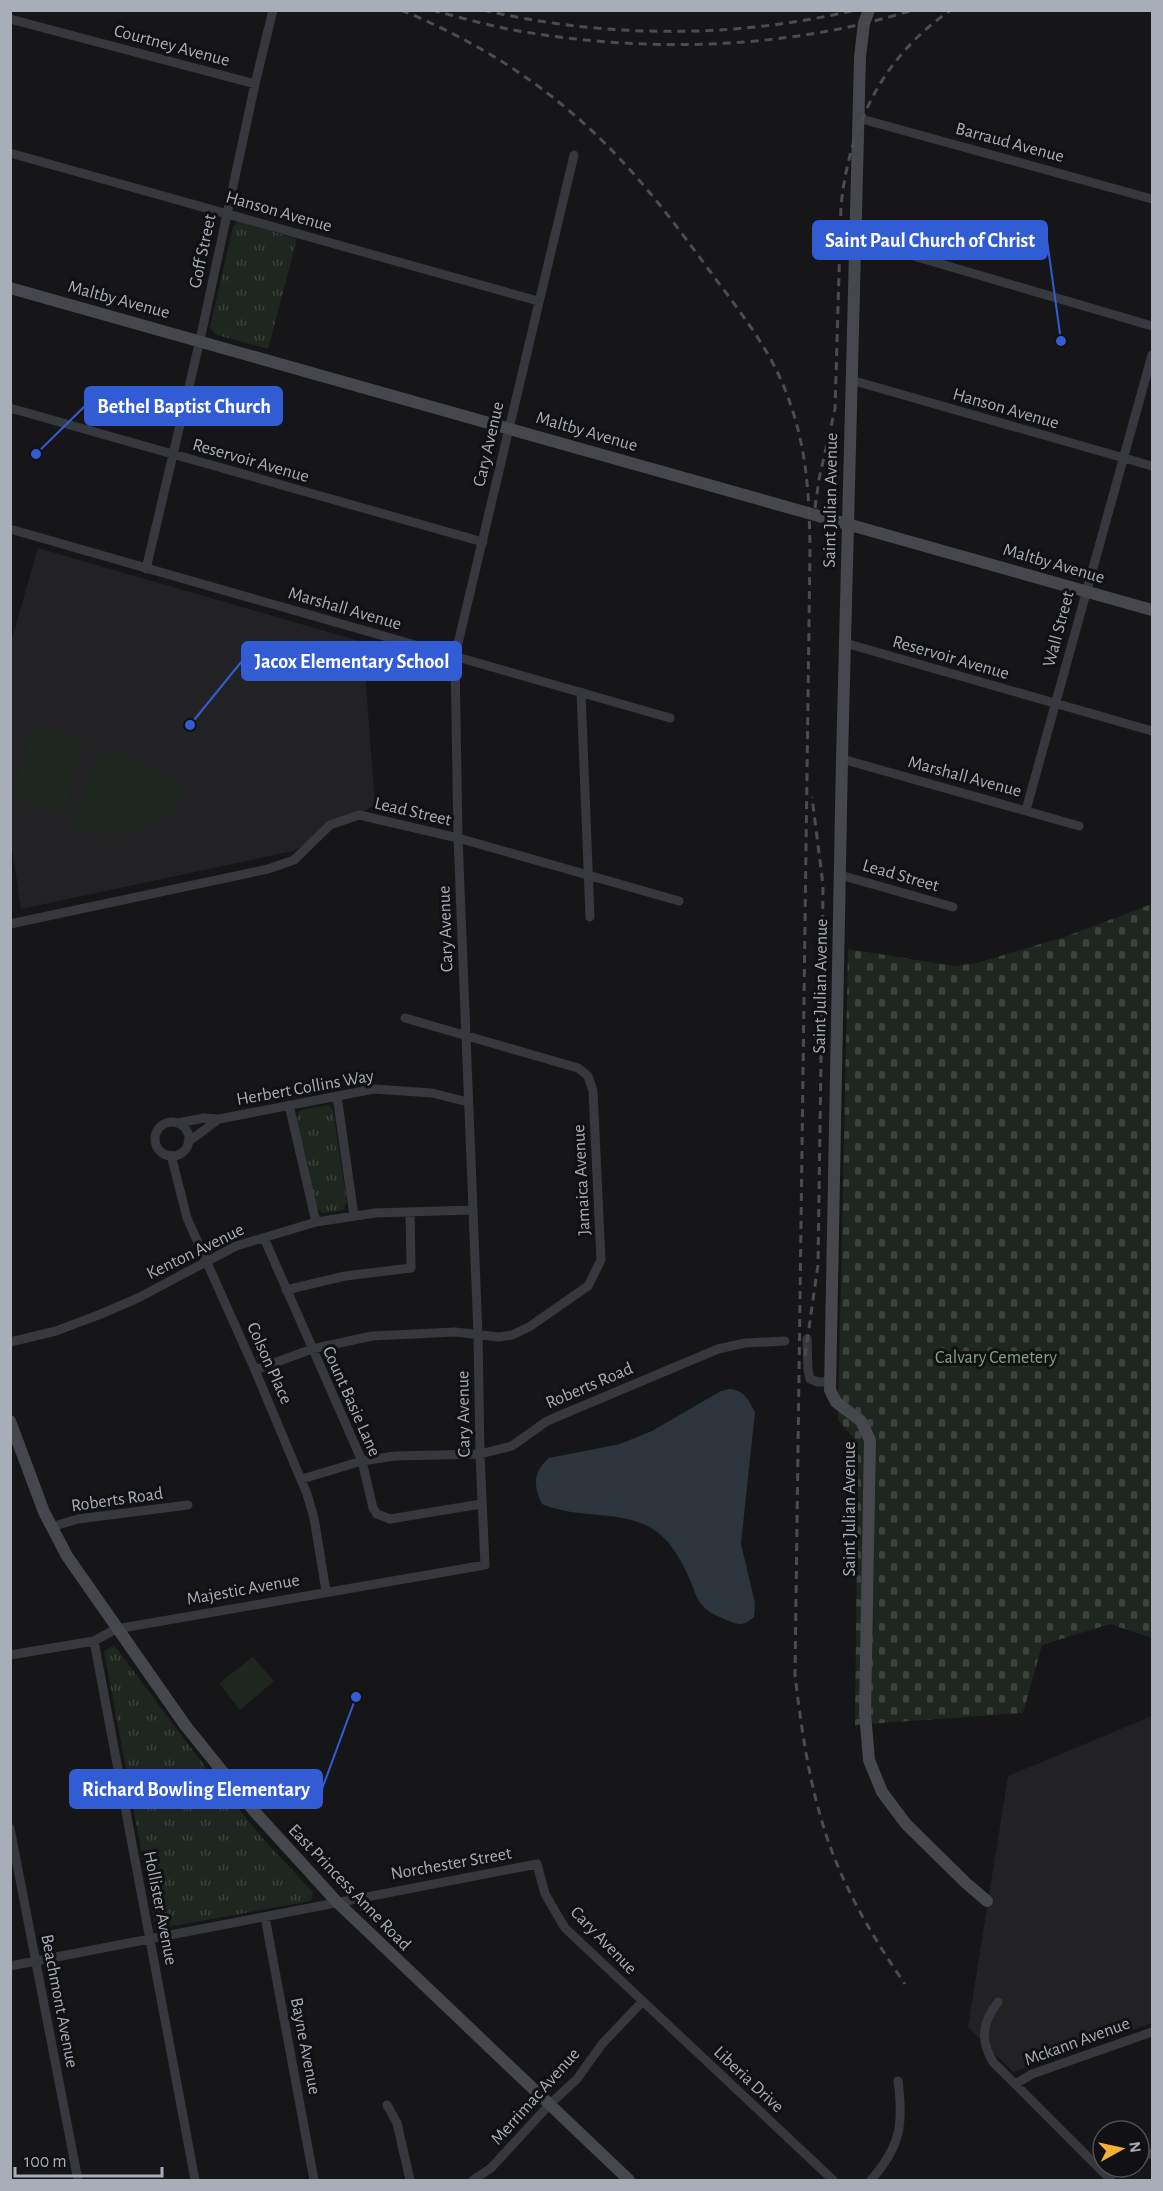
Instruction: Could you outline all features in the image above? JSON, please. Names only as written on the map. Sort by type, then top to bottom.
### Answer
[{"type":"street","name":"Goff Street","points":[[146,568],[200,340],[226,214],[273,10]]},
{"type":"street","name":"Saint Julian Avenue","points":[[869,10],[864,23],[861,45],[858,118],[842,759],[830,1382],[832,1396],[836,1402],[859,1419],[870,1440],[865,1713],[869,1760],[882,1791],[906,1824],[966,1883],[987,1900]]},
{"type":"street","name":"Courtney Avenue","points":[[10,19],[255,84]]},
{"type":"street","name":"Barraud Avenue","points":[[858,118],[1152,199]]},
{"type":"street","name":"Hanson Avenue","points":[[10,153],[538,301]]},
{"type":"street","name":"Cary Avenue","points":[[485,1564],[458,838],[455,656],[574,155]]},
{"type":"street","points":[[856,239],[1152,326]]},
{"type":"street","name":"Maltby Avenue","points":[[10,288],[848,522],[1152,610]]},
{"type":"street","name":"Wall Street","points":[[1026,810],[1152,355]]},
{"type":"street","name":"Hanson Avenue","points":[[851,380],[1152,466]]},
{"type":"street","name":"Reservoir Avenue","points":[[10,408],[483,542]]},
{"type":"street","name":"Marshall Avenue","points":[[10,530],[670,718]]},
{"type":"street","name":"Reservoir Avenue","points":[[845,643],[1152,731]]},
{"type":"street","points":[[581,692],[590,917]]},
{"type":"street","name":"Marshall Avenue","points":[[842,759],[1079,826]]},
{"type":"street","name":"Lead Street","points":[[10,924],[268,869],[294,860],[330,825],[358,815],[458,838],[679,901]]},
{"type":"street","name":"Lead Street","points":[[840,874],[953,907]]},
{"type":"street","points":[[405,1018],[465,1035]]},
{"type":"street","name":"Jamaica Avenue","points":[[465,1035],[578,1068],[588,1076],[593,1091],[601,1232],[601,1260],[588,1286],[529,1327],[512,1335],[499,1337],[478,1334]]},
{"type":"street","name":"Herbert Collins Way","points":[[219,1119],[188,1142],[184,1150],[171,1155],[159,1149],[155,1135],[164,1124],[204,1118],[219,1119],[374,1089],[432,1093],[468,1102]]},
{"type":"street","points":[[337,1096],[354,1216]]},
{"type":"street","points":[[289,1105],[316,1222]]},
{"type":"street","points":[[178,1123],[188,1133],[188,1142]]},
{"type":"street","name":"Herbert Collins Way","points":[[171,1155],[187,1218],[206,1261]]},
{"type":"street","name":"Kenton Avenue","points":[[10,1342],[56,1331],[101,1314],[138,1298],[236,1246],[316,1222],[354,1216],[472,1210]]},
{"type":"street","points":[[286,1290],[345,1276],[411,1268],[410,1212]]},
{"type":"street","name":"Count Basie Lane","points":[[264,1238],[362,1461],[373,1508],[382,1517],[390,1519],[482,1504]]},
{"type":"street","name":"Colson Place","points":[[206,1261],[302,1479],[314,1518],[326,1591]]},
{"type":"street","points":[[255,1370],[312,1349],[372,1336],[455,1332],[478,1334]]},
{"type":"street","points":[[807,1339],[810,1379],[830,1382]]},
{"type":"street","name":"Roberts Road","points":[[302,1479],[362,1461],[395,1456],[480,1454],[512,1446],[547,1421],[718,1349],[746,1343],[785,1341]]},
{"type":"street","name":"East Princess Anne Road","points":[[10,1421],[15,1447],[51,1527],[67,1556],[116,1629],[221,1771],[291,1854],[336,1901],[629,2181]]},
{"type":"street","name":"Roberts Road","points":[[51,1527],[78,1519],[188,1505]]},
{"type":"street","name":"Majestic Avenue","points":[[10,1655],[94,1641],[116,1629],[485,1564]]},
{"type":"street","name":"Hollister Avenue","points":[[94,1641],[195,2181]]},
{"type":"street","name":"Beachmont Avenue","points":[[10,1828],[78,2181]]},
{"type":"street","name":"Cary Avenue","points":[[537,1864],[545,1894],[565,1928],[642,2002]]},
{"type":"street","name":"Norchester Street","points":[[10,1966],[151,1940],[336,1901],[537,1864]]},
{"type":"street","name":"Bayne Avenue","points":[[265,1917],[314,2181]]},
{"type":"street","name":"Merrimac Avenue","points":[[473,2181],[491,2168],[549,2105],[577,2079],[602,2044],[642,2002]]},
{"type":"street","name":"Liberia Drive","points":[[642,2002],[833,2181]]},
{"type":"street","points":[[998,2002],[986,2022],[984,2042],[993,2062],[1091,2160]]},
{"type":"street","name":"Mckann Avenue","points":[[1015,2084],[1032,2074],[1152,2032]]},
{"type":"street","points":[[871,2181],[884,2166],[897,2138],[901,2120],[898,2081]]},
{"type":"street","points":[[387,2105],[398,2123],[410,2181]]},
{"type":"shaded area","points":[[38,548],[363,642],[375,805],[293,851],[21,909],[11,842],[10,645]]},
{"type":"shaded area","points":[[729,1389],[742,1393],[755,1412],[741,1544],[755,1603],[754,1617],[739,1624],[711,1613],[705,1608],[698,1600],[677,1555],[667,1541],[654,1530],[624,1518],[574,1512],[542,1504],[536,1485],[537,1474],[549,1458],[620,1444],[652,1431],[721,1391]]},
{"type":"shaded area","points":[[1152,1716],[1152,2023],[1013,2072],[968,2027],[1008,1776]]},
{"type":"green space","points":[[238,221],[297,239],[268,349],[214,334],[210,327],[233,227]]},
{"type":"green space","points":[[33,726],[85,741],[64,814],[12,799]]},
{"type":"green space","points":[[117,751],[188,786],[177,806],[154,824],[126,833],[96,834],[69,826],[98,758]]},
{"type":"green space","name":"Calvary Cemetery","points":[[1152,904],[1152,1638],[1110,1624],[1042,1645],[1023,1713],[855,1725],[858,1443],[838,1420],[848,949],[954,966],[977,963],[1067,936]]},
{"type":"green space","points":[[329,1105],[333,1110],[347,1203],[343,1210],[323,1213],[316,1207],[296,1118],[300,1110]]},
{"type":"green space","points":[[114,1645],[212,1776],[264,1840],[313,1892],[311,1901],[156,1929],[104,1651]]},
{"type":"green space","points":[[253,1657],[274,1681],[240,1710],[219,1683]]},
{"type":"railway","points":[[401,10],[462,38],[519,73],[572,113],[621,160],[666,214],[752,328],[779,375],[793,412],[803,450],[808,489],[810,549],[795,1675],[809,1769],[830,1846],[858,1908],[905,1984]]},
{"type":"railway","points":[[432,10],[525,32],[573,39],[671,45],[769,40],[818,33],[913,10]]},
{"type":"railway","points":[[483,10],[575,26],[669,31],[763,26],[855,10]]},
{"type":"railway","points":[[815,508],[819,479],[835,409],[841,206],[852,148],[873,95],[888,71],[927,28],[951,10]]},
{"type":"railway","points":[[805,1356],[818,1265],[822,990],[823,885],[812,797]]},
{"type":"place","name":"Saint Paul Church of Christ","points":[[1061,341]]},
{"type":"place","name":"Bethel Baptist Church","points":[[36,454]]},
{"type":"place","name":"Jacox Elementary School","points":[[190,725]]},
{"type":"place","name":"Richard Bowling Elementary","points":[[356,1697]]}]
